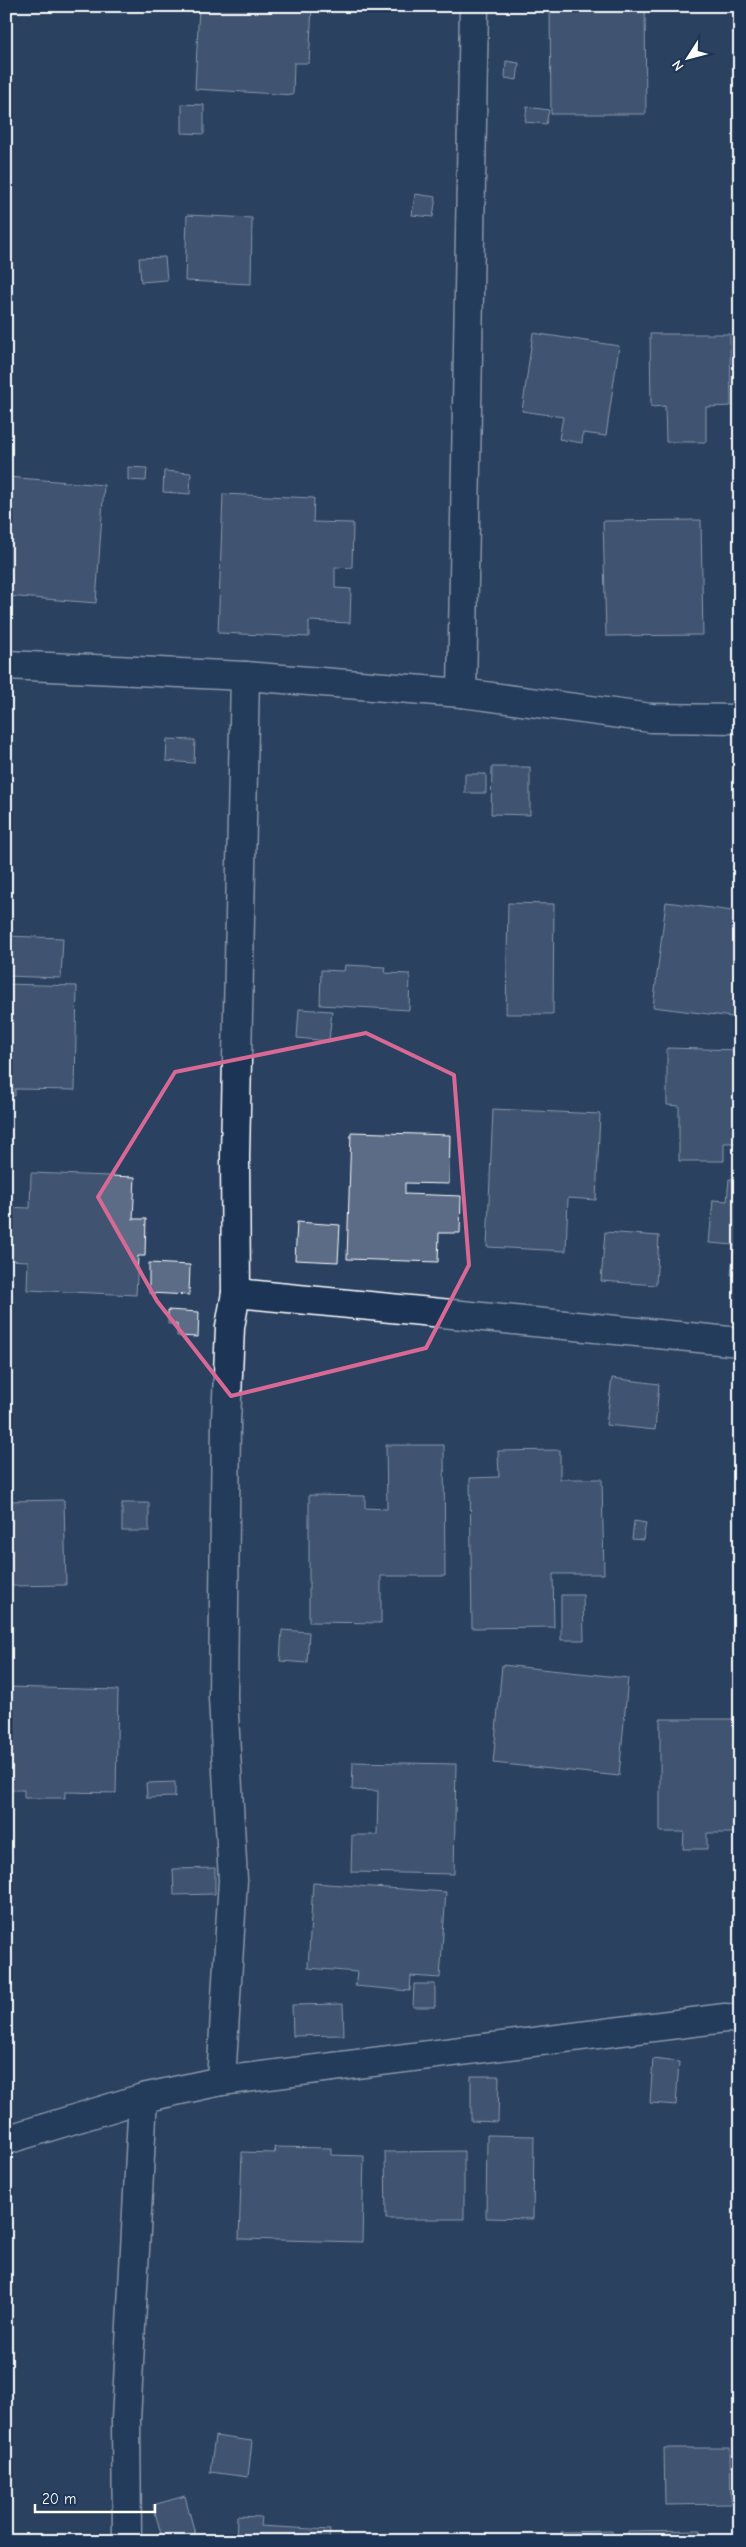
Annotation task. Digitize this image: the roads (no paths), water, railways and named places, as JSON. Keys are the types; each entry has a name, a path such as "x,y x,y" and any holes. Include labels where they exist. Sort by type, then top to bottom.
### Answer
{"street":[{"path":"462,693 474,6"},
{"path":"6,665 245,676 462,693 651,718 740,719"},
{"path":"222,2081 232,1880 223,1697 226,1422 230,1327 236,1293 235,1156 245,676"},
{"path":"236,1293 740,1342"},
{"path":"6,2140 143,2098 222,2081 725,2018 740,2019"},
{"path":"127,2541 126,2420 143,2098"}]}
